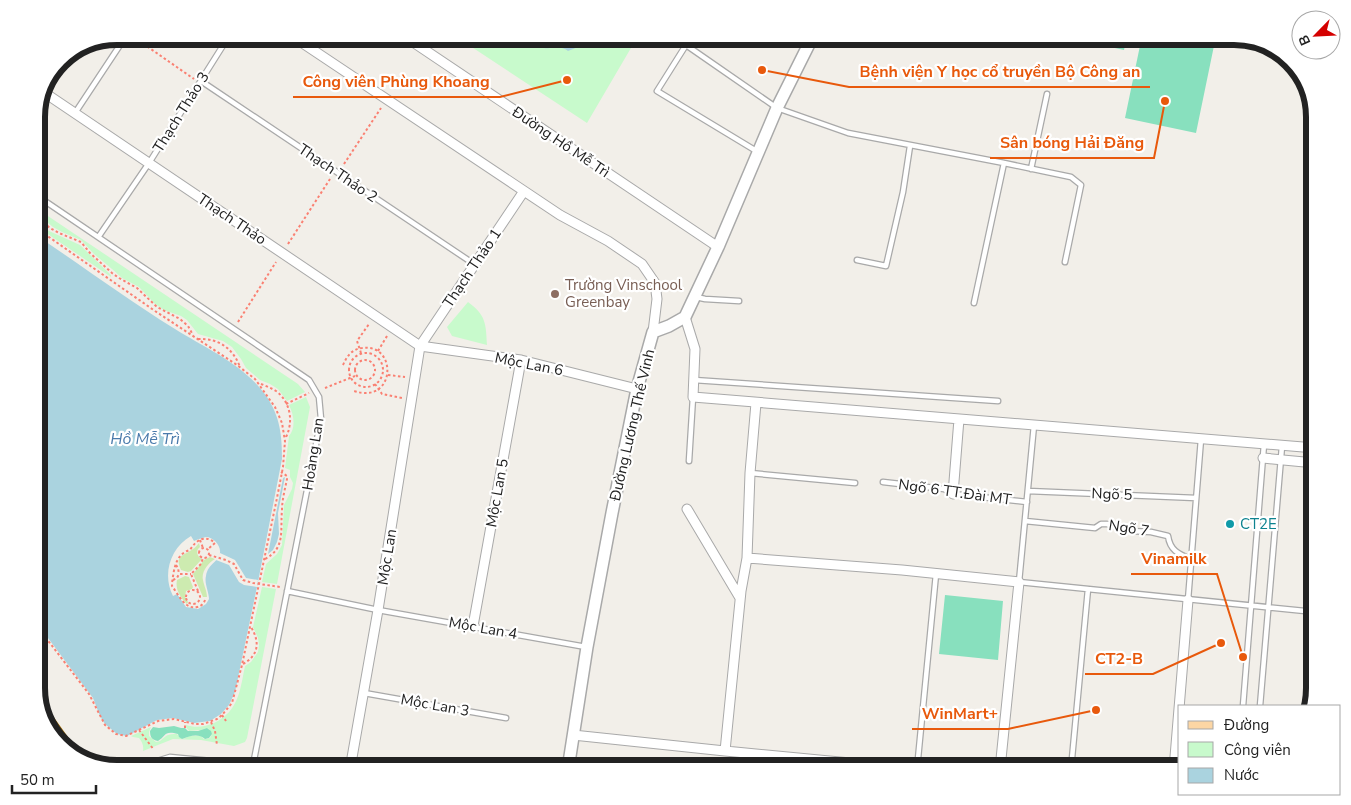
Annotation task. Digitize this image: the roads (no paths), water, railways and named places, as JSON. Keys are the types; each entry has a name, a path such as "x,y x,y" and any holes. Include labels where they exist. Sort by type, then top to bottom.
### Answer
{"street":[{"path":"305,45 560,215 608,241 642,264 655,283 657,299 653,332"},
{"name":"Đường Hồ Mễ Trì","path":"417,45 718,247"},
{"path":"808,45 777,108 718,247 685,317 695,349 693,397 1306,447"},
{"name":"Thạch Thảo","path":"48,95 420,346"},
{"name":"Thạch Thảo 1","path":"420,346 524,191"},
{"name":"Đường Lương Thế Vinh","path":"569,760 587,647 637,389 653,332 685,317"},
{"name":"Mộc Lan 6","path":"420,346 521,360 637,389"},
{"name":"Mộc Lan","path":"352,760 378,610 420,346"},
{"name":"Mộc Lan 5","path":"473,626 521,360"},
{"path":"725,751 740,598 746,558 756,403"},
{"path":"953,494 960,419"},
{"path":"1263,458 1306,462"},
{"path":"687,508 740,598"},
{"path":"746,558 1018,582 1001,760"},
{"path":"1181,705 1188,600"},
{"path":"573,735 819,760"},
{"path":"1175,760 1178,744"}],"lane":[{"path":"75,114 120,45"},
{"name":"Thạch Thảo 3","path":"99,236 149,163 223,45"},
{"path":"758,152 658,91 686,45 777,108 848,133 1071,177 1081,185 1065,262"},
{"name":"Thạch Thảo 2","path":"201,81 474,264"},
{"path":"1032,169 1047,94"},
{"path":"857,260 886,266 903,192 910,146"},
{"path":"974,303 1004,163"},
{"name":"Hoàng Lan","path":"45,201 309,380 319,397 321,419 254,760"},
{"path":"695,296 705,299 739,302"},
{"path":"694,380 998,401"},
{"path":"689,461 693,397"},
{"path":"1034,425 1018,582 1306,611"},
{"path":"1188,600 1201,439"},
{"path":"1243,705 1264,444"},
{"path":"1260,705 1282,445"},
{"path":"750,473 856,483"},
{"name":"Ngõ 6 TT.Đài MT","path":"884,482 944,488 953,494 1027,502"},
{"name":"Ngõ 5","path":"1028,491 1196,498"},
{"name":"Ngõ 7","path":"1025,522 1095,528 1101,524 1107,524 1131,531 1162,534 1168,536 1168,542 1175,551 1191,559"},
{"path":"918,760 936,574"},
{"path":"1072,760 1088,589"},
{"name":"Mộc Lan 4","path":"287,591 378,610 587,647"},
{"name":"Mộc Lan 3","path":"364,693 506,718"},
{"path":"160,760 170,757 201,760"}],"water":[{"path":"527,45 583,45 568,51 560,48"},
{"name":"Hồ Mễ Trì","path":"45,241 175,329 237,367 267,397 275,412 281,434 282,459 235,692 229,705 221,714 210,721 194,723 173,718 157,720 127,736 117,734 105,724 93,698 45,634","holes":["191,536 194,541 206,537 216,542 220,550 218,559 209,568 206,576 209,599 206,604 198,609 186,607 177,594 173,596 170,588 168,579 170,563 178,547 184,541"]},
{"path":"285,477 278,513 279,534 273,550 268,554 283,478"}],"place":[{"name":"Bệnh viện Y học cổ truyền Bộ Công an","path":"762,70"},
{"name":"Công viên Phùng Khoang","path":"567,80"},
{"name":"Sân bóng Hải Đăng","path":"1165,101"},
{"name":"Trường Vinschool Greenbay","path":"555,294"},
{"name":"CT2E","path":"1230,524"},
{"name":"CT2-B","path":"1221,643"},
{"name":"Vinamilk","path":"1243,657"},
{"name":"WinMart+","path":"1096,710"}]}
